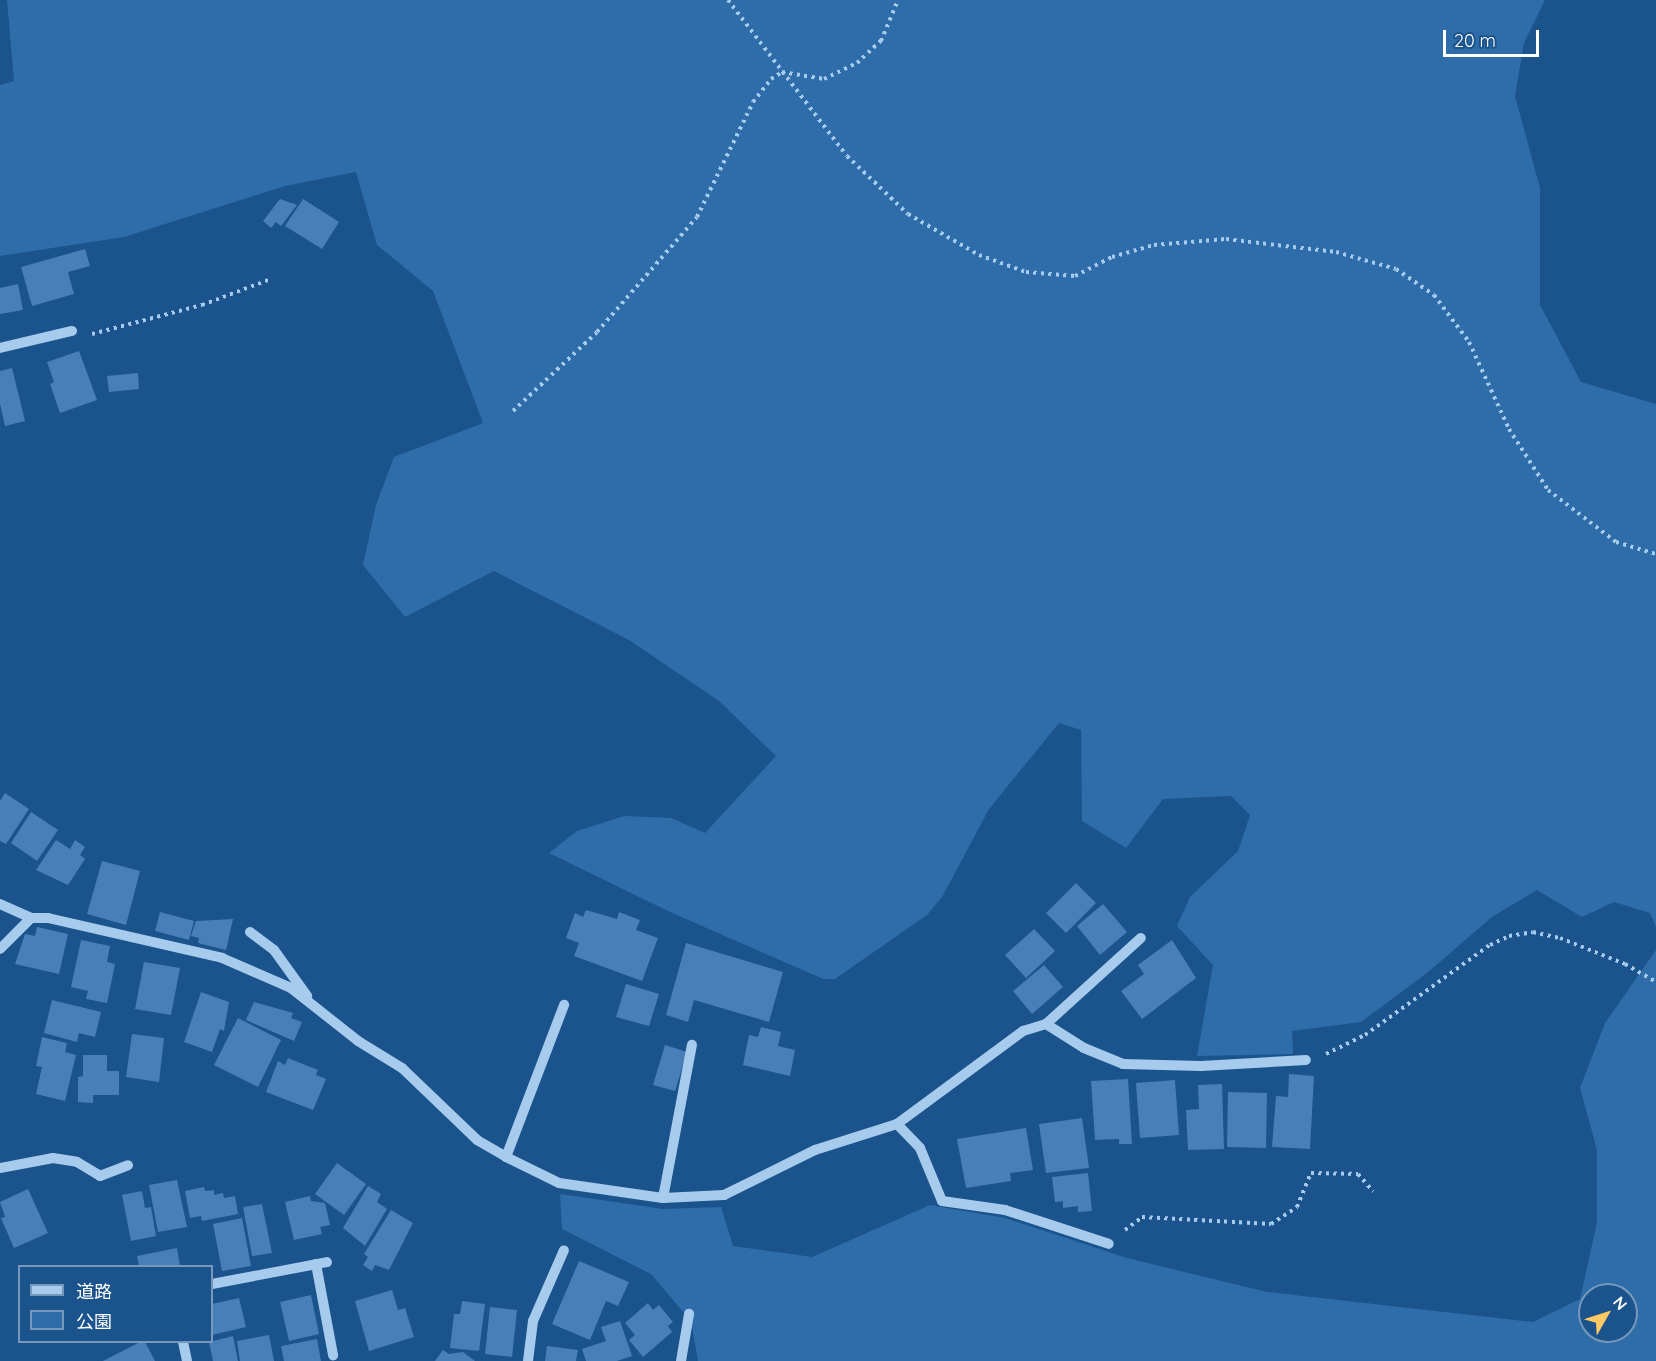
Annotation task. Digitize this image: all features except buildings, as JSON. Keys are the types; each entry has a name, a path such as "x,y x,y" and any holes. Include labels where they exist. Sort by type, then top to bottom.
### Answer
{"street":[{"path":"0,348 72,331"},
{"path":"0,904 31,918 86,925 222,958 291,988 358,1041 402,1068 477,1140 506,1157 559,1183 663,1197 724,1195 815,1150 897,1124 1023,1032 1046,1024 1141,938"},
{"path":"0,949 31,918"},
{"path":"250,932 274,950 311,1003"},
{"path":"506,1157 564,1005"},
{"path":"1046,1024 1084,1048 1123,1064 1201,1066 1306,1060"},
{"path":"663,1197 692,1045"},
{"path":"897,1124 920,1149 942,1201 1005,1210 1109,1244"},
{"path":"0,1168 53,1158 77,1162 100,1176 128,1166"},
{"path":"528,1361 533,1321 564,1250"},
{"path":"213,1284 322,1263 333,1355"},
{"path":"681,1361 689,1314"},
{"path":"183,1343 187,1361"}],"path":[{"path":"728,0 847,156 908,214 979,255 1026,272 1075,276 1112,256 1154,245 1226,239 1335,252 1396,269 1434,296 1469,342 1509,429 1548,490 1616,542 1656,554"},
{"path":"513,411 597,332 697,217 753,102 771,79 782,72 824,79 857,63 881,41 898,0"},
{"path":"72,331 78,337 133,326 268,280"},
{"path":"1306,1060 1336,1052 1365,1035 1490,945 1509,936 1533,932 1560,938 1625,964 1656,982"},
{"path":"1109,1244 1142,1218 1271,1224 1297,1207 1311,1173 1358,1174 1373,1191"}],"green space":[{"path":"7,0 1545,0 1524,43 1515,96 1540,188 1540,305 1581,382 1656,404 1656,927 1650,913 1614,902 1582,917 1537,890 1492,917 1427,973 1361,1022 1292,1031 1293,1054 1197,1056 1213,965 1177,926 1190,897 1238,851 1250,815 1231,796 1163,799 1126,848 1082,821 1081,730 1059,723 989,809 942,897 927,915 835,979 823,979 670,912 549,853 577,831 624,816 671,818 705,833 776,756 719,701 629,640 494,571 405,617 363,565 376,505 394,457 483,423 433,291 377,245 356,172 285,186 124,237 0,256 0,85 14,81"},
{"path":"1656,950 1656,1361 698,1361 691,1321 651,1274 562,1229 560,1194 663,1209 721,1207 733,1246 812,1257 930,1205 1005,1218 1127,1258 1267,1292 1533,1322 1578,1300 1578,1343 1638,1343 1638,1283 1584,1283 1597,1222 1597,1150 1580,1088 1605,1023"}]}
